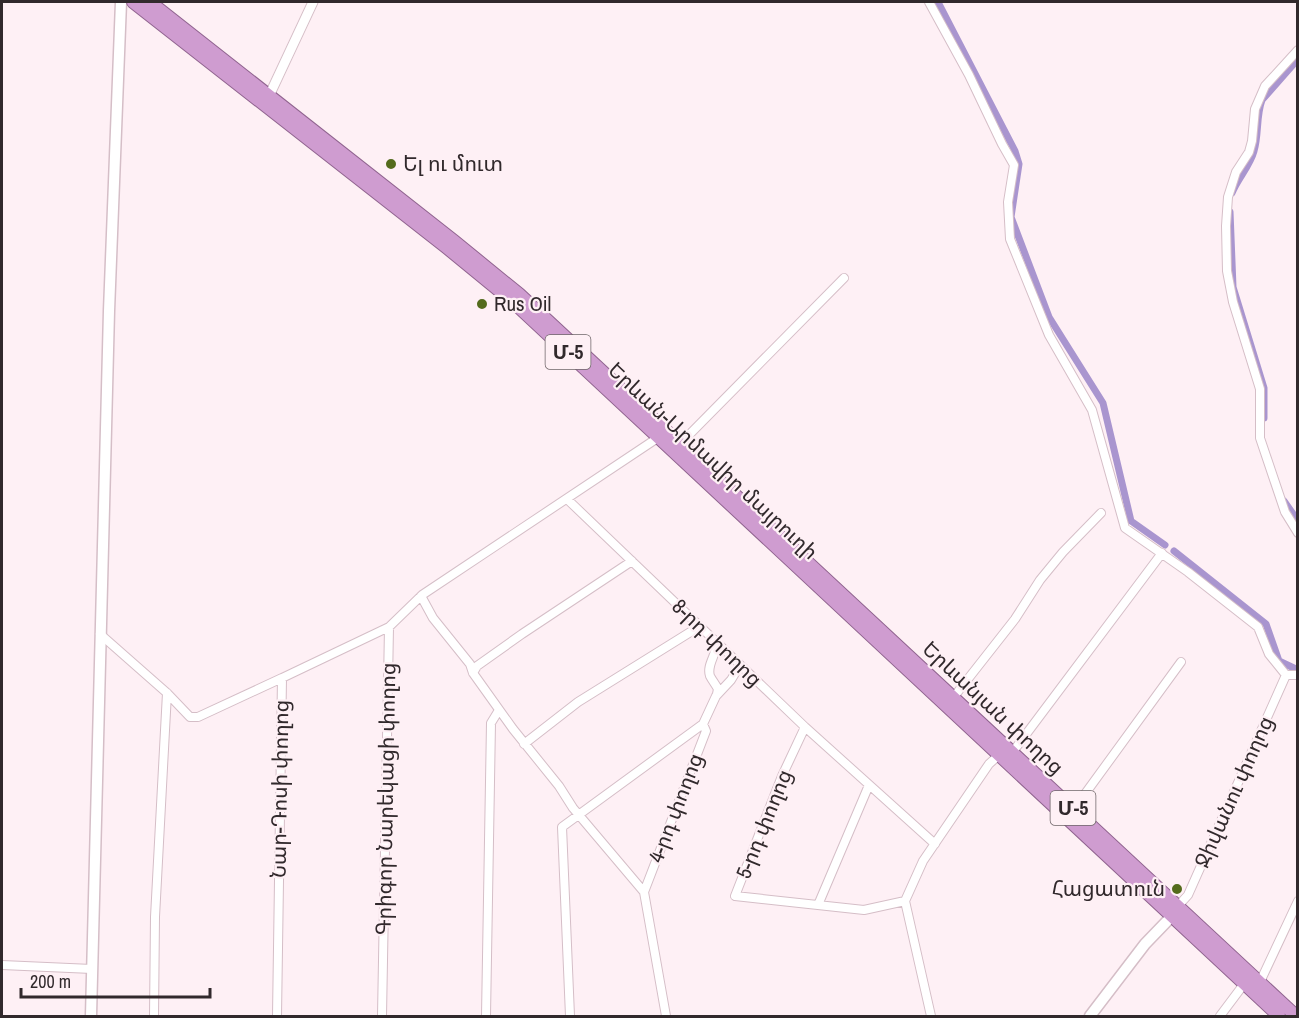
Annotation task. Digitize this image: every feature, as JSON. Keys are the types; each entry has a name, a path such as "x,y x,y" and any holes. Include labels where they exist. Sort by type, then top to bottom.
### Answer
{"highway":[{"name":"Մ-5","path":"133,2 284,114"},
{"name":"Մ-5","path":"150,2 269,96 284,114"},
{"name":"Երևան-Արմավիր մայրուղի","path":"284,114 512,301 659,438 844,603"},
{"name":"Երևան-Արմավիր մայրուղի","path":"304,130 446,234 519,294 680,444 844,603"},
{"name":"Երևանյան փողոց","path":"844,603 953,698 1074,809 1118,859"},
{"name":"Երևանյան փողոց","path":"844,603 999,755 1118,859 1174,912 1279,1017"},
{"name":"Երևանյան փողոց","path":"1174,912 1260,982 1296,1017"}],"main road":[{"path":"91,1017 99,634 121,2"},
{"path":"1090,1017 1145,944 1174,912"}],"street":[{"path":"269,96 314,2"},
{"path":"929,2 1014,165 1008,202 1010,239 1049,335 1092,410 1125,528 1162,553 1258,627 1269,654 1286,675 1298,675"},
{"path":"1298,50 1264,86 1255,109 1249,152 1236,172 1228,197 1226,226 1227,271 1233,302 1260,389 1260,438 1285,512 1298,533"},
{"path":"680,444 844,278"},
{"path":"282,678 389,627 422,595 659,438"},
{"name":"8-րդ փողոց","path":"567,499 805,727 935,844"},
{"path":"953,698 1015,619 1046,573 1101,513"},
{"path":"1012,753 1162,553"},
{"path":"473,673 477,666 522,634 632,561"},
{"path":"422,595 433,618 470,664 473,673 524,744 559,786 573,808 644,892 666,1017"},
{"path":"524,744 585,697 700,626"},
{"name":"Գրիգոր Նարեկացի փողոց","path":"382,1017 389,627"},
{"name":"Նար-Դոսի փողոց","path":"99,634 167,693 190,717 198,717 282,678 277,1017"},
{"path":"570,1017 562,827 703,723 718,689 710,675 716,642"},
{"path":"1074,809 1181,662"},
{"path":"716,696 731,680 740,665"},
{"name":"Ջիվանու փողոց","path":"1174,912 1188,895 1286,675"},
{"path":"154,1017 155,917 167,693"},
{"path":"486,1017 491,723 499,710"},
{"name":"4-րդ փողոց","path":"644,892 706,731 703,723"},
{"name":"5-րդ փողոց","path":"805,727 782,776 735,896 864,910 905,902"},
{"path":"930,1017 905,902 923,861 989,764 999,755"},
{"path":"818,905 869,785"},
{"path":"1260,982 1298,901"},
{"path":"2,965 92,969"},
{"path":"1220,1017 1244,984"}],"waterway":[{"path":"938,2 1015,151 1019,164 1011,217 1049,317 1103,403 1131,521 1165,545"},
{"path":"1232,193 1254,151 1262,100 1298,59"},
{"path":"1230,212 1233,287 1264,388 1264,418"},
{"path":"1284,501 1298,521"},
{"path":"1174,551 1266,624 1279,661 1298,670"}],"place":[{"name":"Ել ու մուտ","path":"391,164"},
{"name":"Rus Oil","path":"482,304"},
{"name":"Հացատուն","path":"1177,889"}]}
